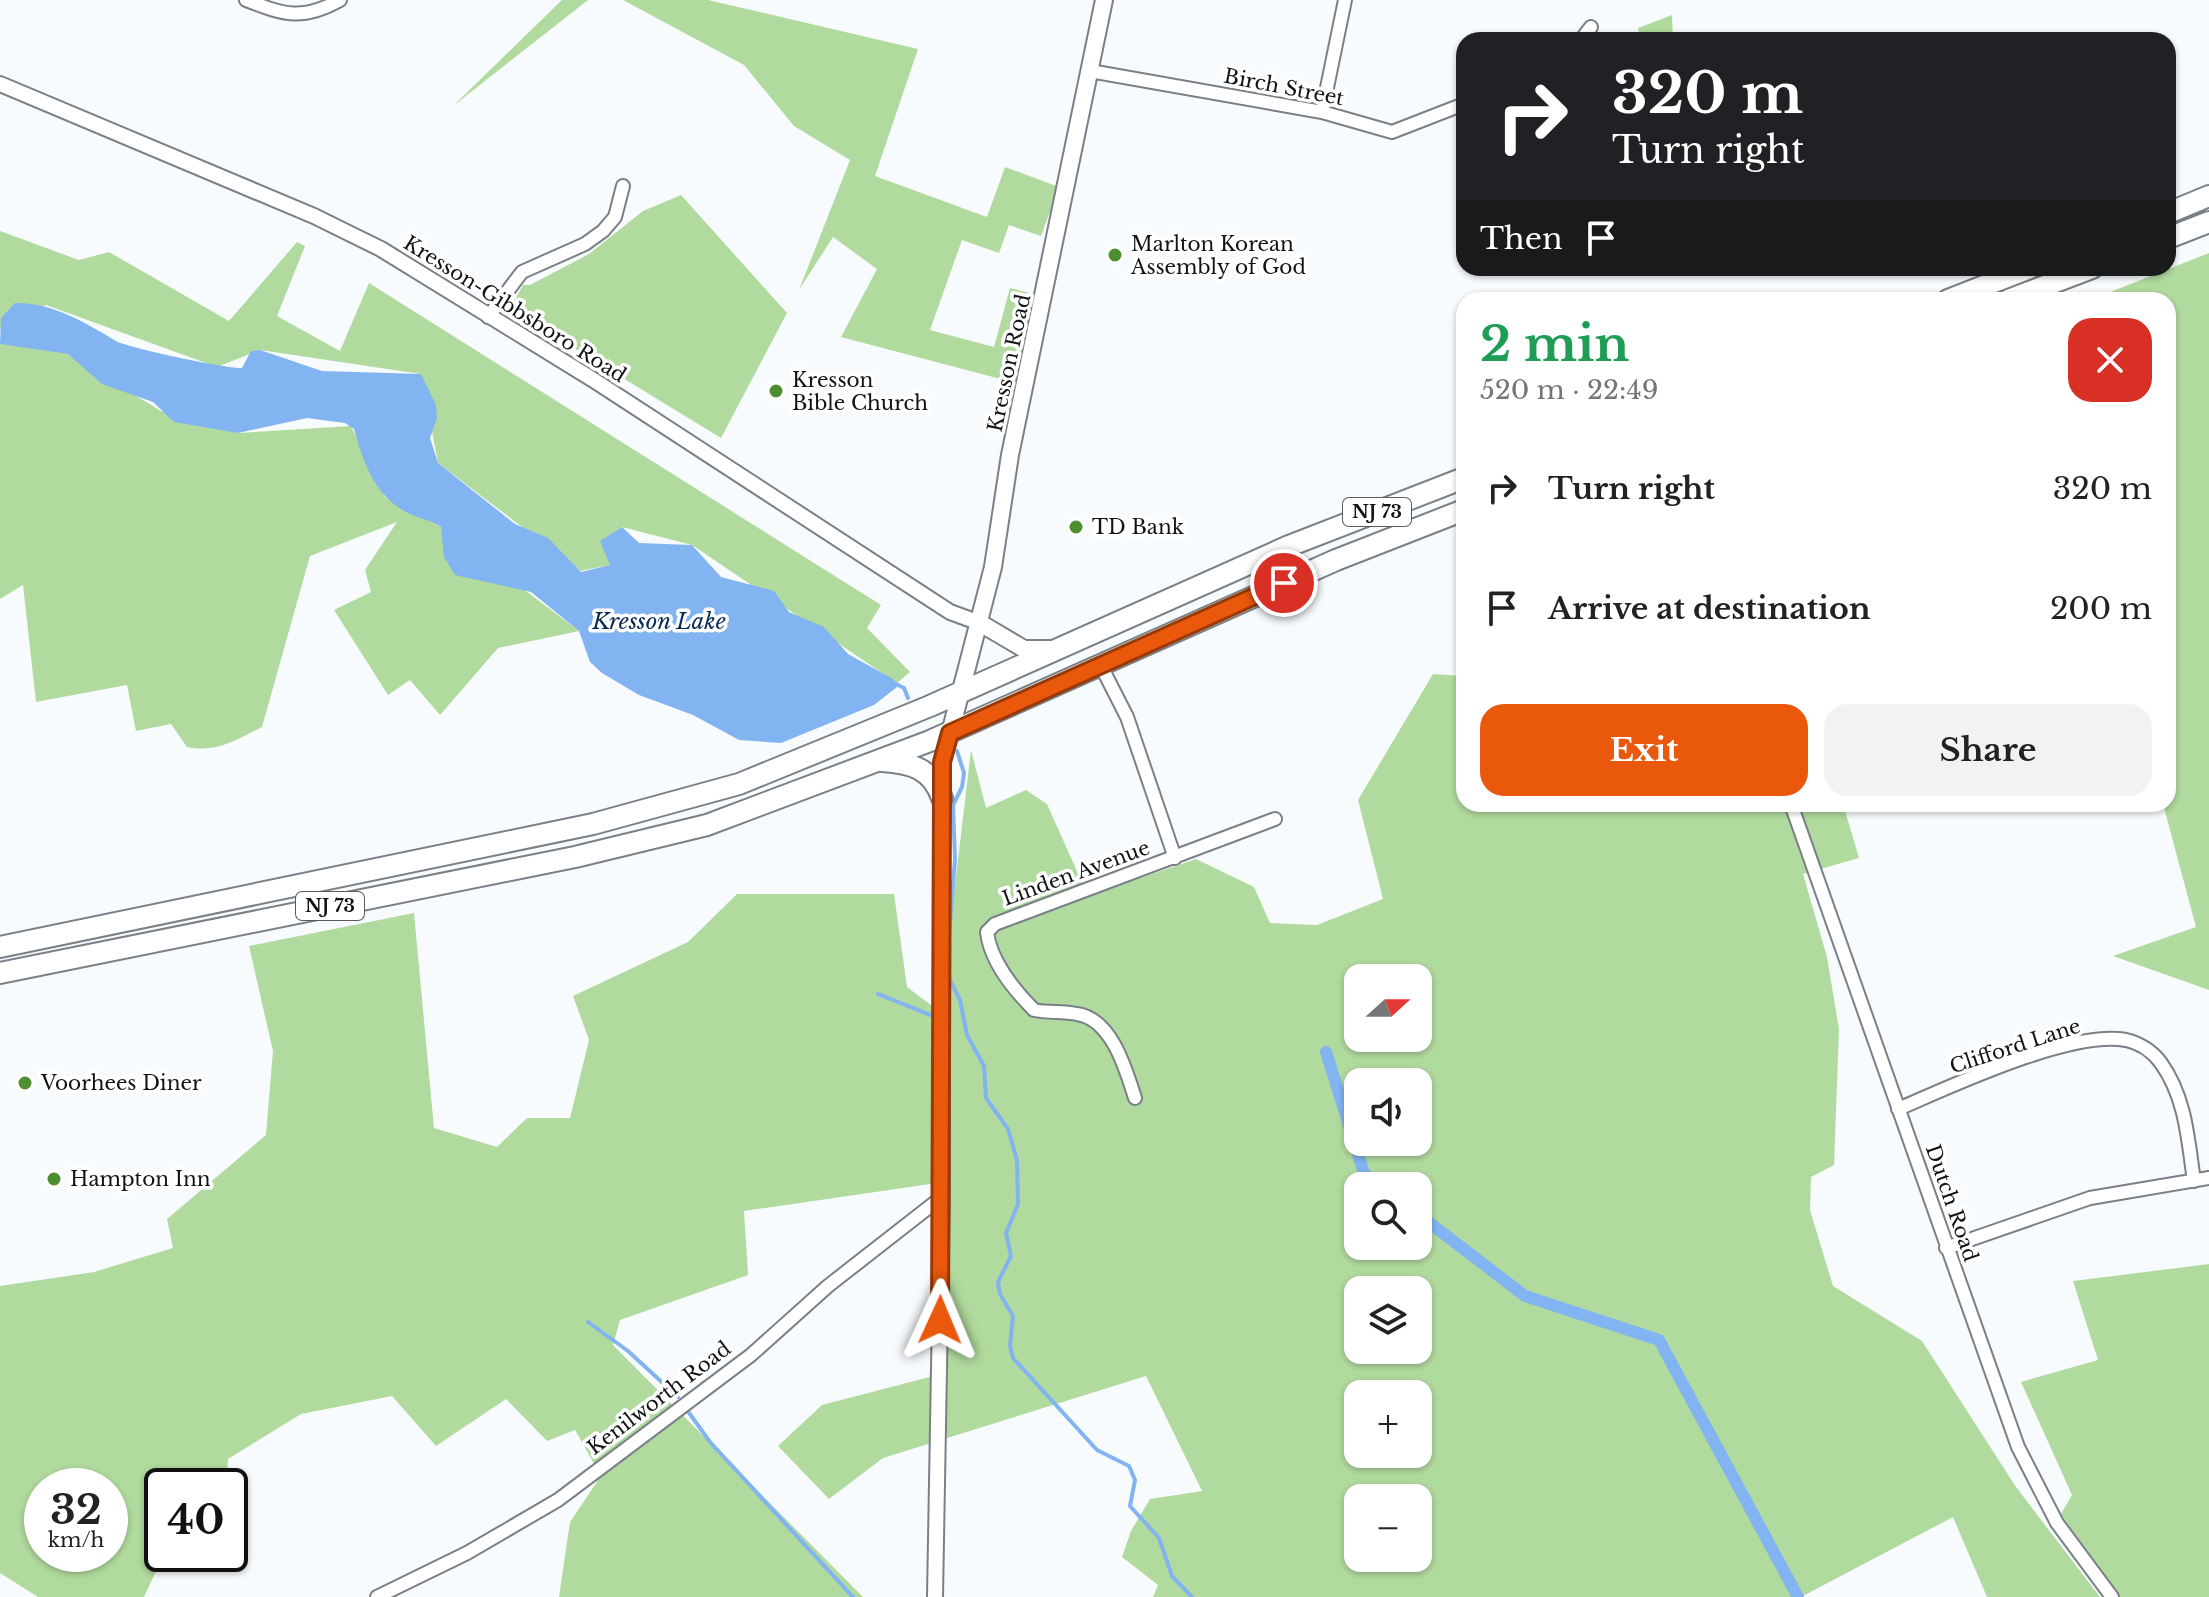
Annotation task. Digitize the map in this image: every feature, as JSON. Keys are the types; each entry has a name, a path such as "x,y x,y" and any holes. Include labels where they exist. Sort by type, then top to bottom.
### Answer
{"highway":[{"path":"2176,210 2209,196"},
{"path":"2176,235 2209,222"},
{"path":"1968,292 2010,276"},
{"path":"2029,292 2071,276"},
{"name":"NJ 73","path":"0,947 651,810 781,769 1289,546 1456,481"},
{"name":"NJ 73","path":"0,973 656,839 707,825 950,733 1336,560 1456,513"},
{"path":"874,760 909,763 921,768 933,778 942,798"}],"main road":[{"name":"Kresson Road","path":"950,733 980,623 1010,455 1104,0"},
{"path":"980,623 1024,649 1058,649"}],"street":[{"path":"246,0 297,16 321,11 340,0"},
{"path":"1322,112 1345,0"},
{"path":"1587,32 1591,27"},
{"name":"Birch Street","path":"1090,71 1322,112 1392,132 1456,107"},
{"name":"Kresson-Gibbsboro Road","path":"0,84 332,224 381,249 592,379 950,612 980,623"},
{"path":"488,317 522,272 585,244 603,231 615,217 623,186"},
{"path":"1100,664 1127,717 1175,858"},
{"path":"935,1597 942,1197 942,762 950,733"},
{"name":"Dutch Road","path":"1794,812 1996,1392 2030,1473 2057,1523 2112,1597"},
{"name":"Linden Avenue","path":"1135,1098 1126,1069 1097,1022 1080,1014 1034,1010 1004,972 991,949 987,932 995,924 1275,819"},
{"name":"Clifford Lane","path":"1898,1109 2059,1048 2093,1040 2124,1040 2149,1051 2160,1062 2176,1090 2185,1119 2194,1181"},
{"path":"1946,1248 2090,1198 2209,1178"},
{"name":"Kenilworth Road","path":"377,1597 467,1553 558,1500 751,1355 828,1286 942,1197"}],"green space":[{"path":"562,0 588,0 453,106"},
{"path":"623,0 708,0 918,49 875,176 987,217 1005,167 1059,187 1041,236 1009,225 999,253 962,240 930,330 994,347 1010,288 1037,295 1012,382 841,337 877,269 833,237 799,290 850,160 794,126 744,65"},
{"path":"1672,15 1673,32 1639,32 1638,28"},
{"path":"681,195 787,313 721,438 510,309 523,285 530,285 589,254 643,211"},
{"path":"0,231 79,260 109,252 229,321 297,242 305,246 277,316 340,351 369,283 881,605 867,628 910,672 897,683 692,545 622,527 601,541 610,565 580,571 438,463 421,374 260,350 217,367 46,305 0,329"},
{"path":"2209,253 2209,990 2113,956 2196,927 2165,812 2176,812 2176,292 2110,292 2151,276 2176,276 2176,266"},
{"path":"0,343 68,354 161,411 238,433 351,426 385,497 441,527 579,631 498,648 440,715 410,680 388,695 334,610 371,592 365,570 397,522 310,556 262,727 244,736 217,747 198,748 187,747 171,724 136,731 127,685 36,702 23,585 0,599"},
{"path":"1433,674 1456,675 1456,812 1845,812 1859,858 1803,874 1827,957 1839,1029 1834,1165 1811,1177 1810,1210 1833,1286 1922,1341 2016,1487 2100,1597 1987,1597 1953,1517 1801,1597 1153,1597 1158,1585 1122,1557 1131,1531 1150,1499 1202,1491 1146,1376 883,1458 829,1499 778,1446 822,1405 941,1374 944,1182 744,1211 748,1275 620,1320 613,1345 863,1597 559,1597 570,1522 601,1476 575,1430 547,1441 506,1399 436,1446 392,1396 301,1414 228,1459 227,1468 144,1468 144,1572 156,1572 144,1597 38,1597 0,1573 0,1286 94,1272 173,1248 167,1219 266,1135 273,1051 249,946 414,913 434,1128 497,1147 527,1118 570,1118 589,1040 573,996 688,942 737,894 894,894 907,987 940,1012 971,750 986,808 1026,790 1047,804 1088,896 1196,859 1254,887 1270,923 1317,925 1383,899 1358,800"},
{"path":"2209,1264 2209,1597 2116,1597 2061,1514 2072,1495 2021,1382 2098,1360 2073,1281"}],"water":[{"name":"Kresson Lake","path":"15,303 55,310 124,344 218,365 242,368 251,351 260,350 322,371 421,374 436,405 437,418 430,438 438,463 515,524 548,538 581,572 610,565 600,541 622,527 639,543 692,545 721,577 774,591 789,612 824,627 848,654 893,679 897,687 874,705 781,743 739,740 693,715 639,695 602,673 590,662 579,631 531,592 455,575 444,557 441,527 406,512 386,496 371,476 354,429 345,423 307,418 238,433 174,422 153,402 102,384 68,354 0,344 1,318"}],"waterway":[{"path":"894,683 904,688 908,698"},
{"path":"949,936 955,859 953,805 962,787 964,773 957,751"},
{"path":"948,976 960,1000 967,1035 984,1066 986,1098 1008,1129 1017,1160 1018,1204 1006,1233 1011,1256 998,1282 1000,1294 1013,1316 1010,1346 1013,1358 1097,1450 1129,1466 1135,1480 1130,1506 1159,1538 1172,1576 1192,1597"},
{"path":"878,994 938,1018"},
{"path":"1326,1052 1364,1172"},
{"path":"1432,1225 1525,1296 1659,1340 1798,1597"},
{"path":"588,1322 628,1351 678,1397"},
{"path":"687,1410 710,1442 853,1597"}],"place":[{"name":"Marlton Korean Assembly of God","path":"1115,255"},
{"name":"Kresson Bible Church","path":"776,391"},
{"name":"TD Bank","path":"1076,527"},
{"name":"Voorhees Diner","path":"25,1083"},
{"name":"Hampton Inn","path":"54,1179"}],"route":[{"path":"940,1320 942,762 950,733 1284,583"}]}
